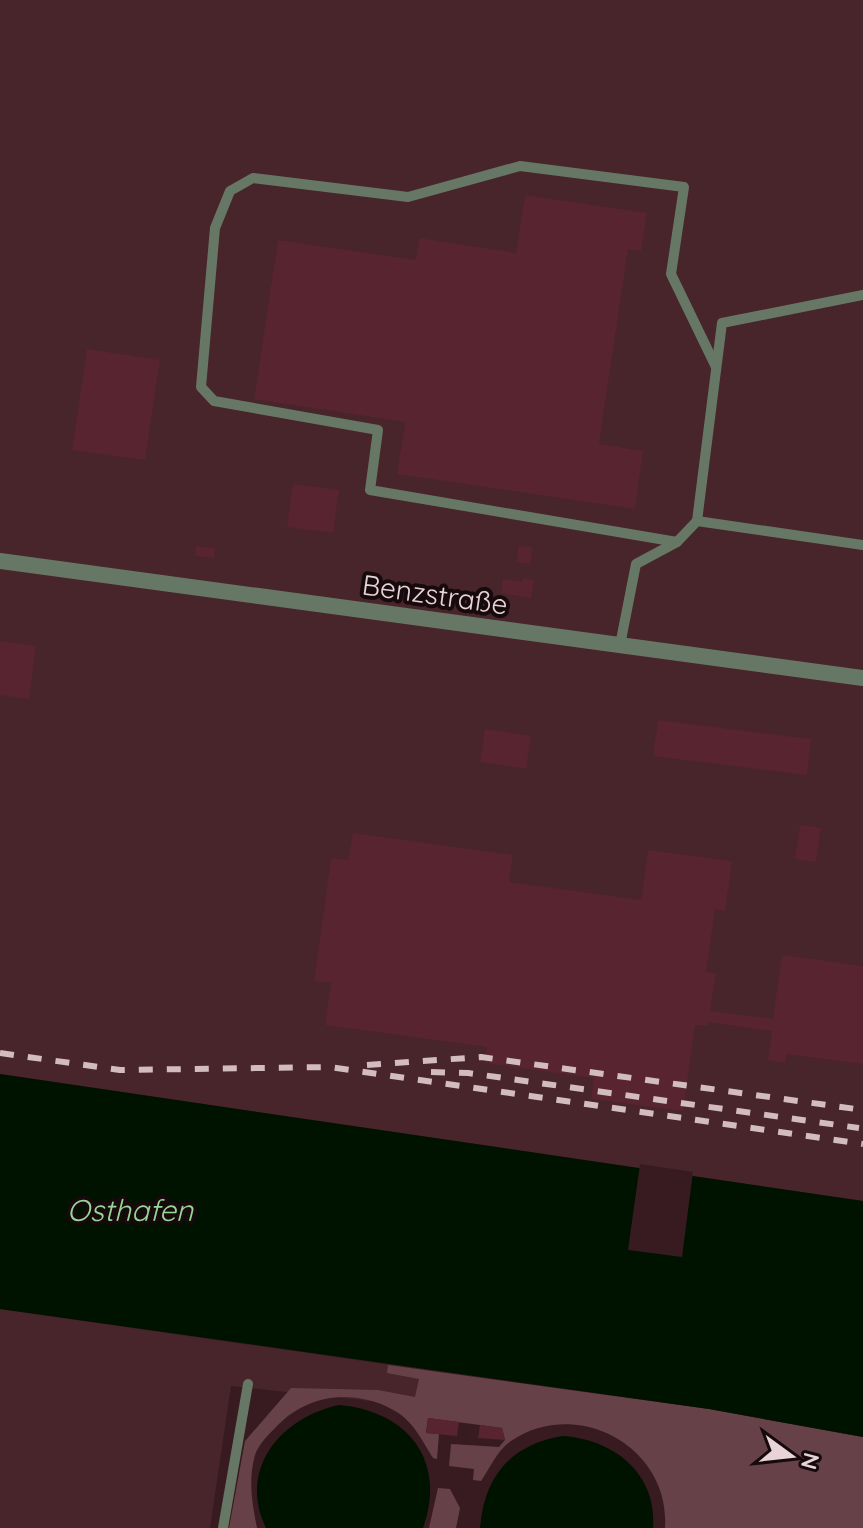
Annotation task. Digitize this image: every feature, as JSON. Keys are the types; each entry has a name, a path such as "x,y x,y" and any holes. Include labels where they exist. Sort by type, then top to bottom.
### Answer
{"street":[{"name":"Benzstraße","path":"0,561 863,678"}],"lane":[{"path":"677,542 370,490 378,430 214,401 201,387 215,228 230,191 253,178 408,197 520,166 684,187 671,274 716,367"},
{"path":"620,645 636,564 677,542 697,521 722,323 863,295"},
{"path":"697,521 863,545"},
{"path":"223,1528 248,1384"}],"shaded area":[{"path":"0,0 863,0 863,1201 0,1074"},
{"path":"0,1309 426,1370 419,1406 231,1386 210,1528 0,1528"},
{"path":"388,1365 709,1409 863,1437 863,1528 665,1528 663,1499 653,1474 637,1453 615,1438 591,1428 564,1424 537,1429 506,1444 481,1481 473,1480 474,1469 449,1466 451,1444 499,1447 505,1440 502,1428 428,1418 426,1433 439,1434 437,1459 433,1458 400,1414 369,1400 352,1397 320,1400 305,1406 271,1432 259,1447 253,1464 252,1492 257,1528 229,1528 245,1441 291,1388 378,1390 415,1397 419,1379 387,1373"},
{"path":"438,1488 450,1489 460,1508 456,1528 429,1528"}],"water":[{"name":"Osthafen","path":"0,1074 863,1201 863,1437 709,1409 0,1309"},
{"path":"339,1405 385,1417 416,1444 425,1461 430,1481 423,1528 266,1528 258,1506 257,1485 261,1466 270,1448 299,1421"},
{"path":"562,1436 598,1444 628,1462 648,1491 653,1528 480,1528 487,1493 503,1466 528,1447"}],"pier":[{"path":"640,1164 693,1172 682,1257 628,1250"}],"building":[{"path":"525,195 647,213 641,251 628,249 599,444 643,451 635,509 397,474 405,422 254,399 278,240 416,260 419,238 516,253"},
{"path":"87,349 160,360 145,460 72,450"},
{"path":"293,484 339,490 333,533 287,527"},
{"path":"196,546 215,548 214,558 195,556"},
{"path":"518,546 532,547 531,564 517,562"},
{"path":"523,578 534,580 531,598 501,593 503,579 523,582"},
{"path":"0,641 36,646 29,699 0,695"},
{"path":"658,720 811,739 807,775 653,756"},
{"path":"485,729 531,736 526,769 480,762"},
{"path":"800,825 821,828 816,862 795,859"},
{"path":"353,833 513,855 509,882 641,900 648,850 732,861 725,911 715,909 706,972 716,973 710,1011 773,1019 782,955 863,966 863,1064 786,1054 785,1063 768,1060 772,1031 708,1022 708,1026 695,1025 683,1111 591,1099 594,1078 485,1063 487,1047 325,1025 331,983 314,981 331,858 348,860"},
{"path":"428,1418 459,1422 457,1436 426,1433"},
{"path":"480,1425 502,1428 505,1440 478,1438"}],"railway":[{"path":"0,1053 120,1070 330,1067 863,1144"},
{"path":"367,1065 481,1057 863,1110"},
{"path":"431,1072 468,1073 859,1128"}]}
